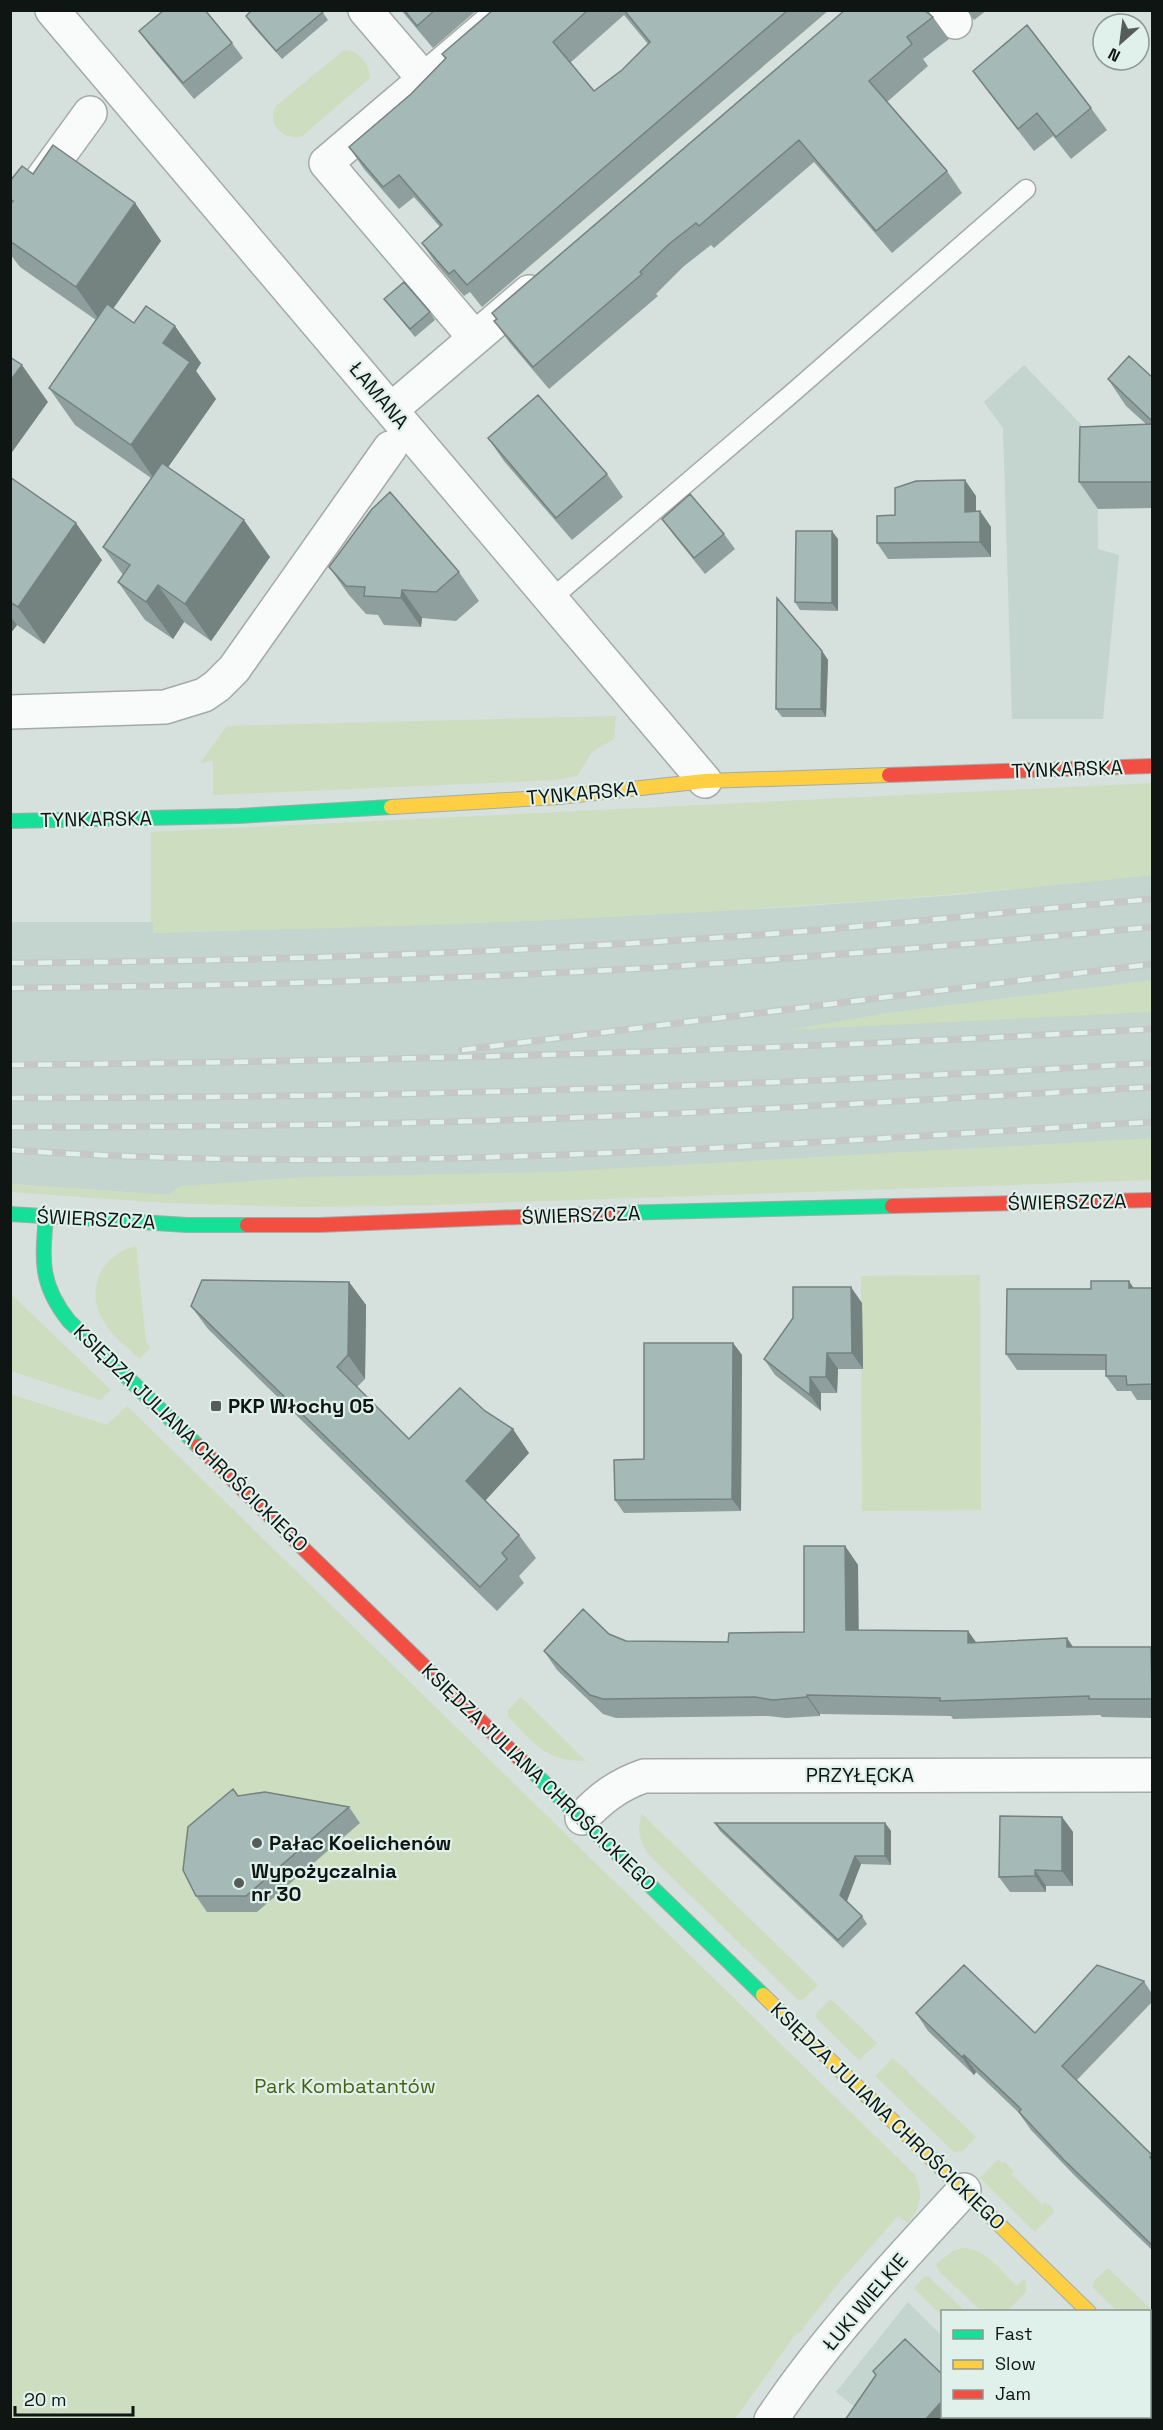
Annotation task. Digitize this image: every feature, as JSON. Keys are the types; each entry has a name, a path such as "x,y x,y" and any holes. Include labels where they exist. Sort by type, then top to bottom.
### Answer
{"street":[{"name":"ŁAMANA","path":"52,10 101,98 551,599 705,781"},
{"path":"365,10 425,80"},
{"path":"475,338 326,163 506,10"},
{"path":"10,222 101,98"},
{"path":"10,712 165,707 204,695 234,669 397,429 475,338 555,270"},
{"name":"TYNKARSKA","path":"10,821 249,816 558,797 705,781 1152,766"},
{"name":"ŚWIERSZCZA","path":"10,1214 187,1225 319,1225 620,1214 1152,1200"},
{"name":"KSIĘDZA JULIANA CHROŚCICKIEGO","path":"46,1217 43,1258 45,1283 49,1295 63,1314 1087,2310"},
{"name":"PRZYŁĘCKA","path":"582,1818 610,1791 644,1776 1152,1775"},
{"name":"ŁUKI WIELKIE","path":"771,2420 786,2397 841,2328 964,2190"}],"lane":[{"path":"551,599 1026,189"}],"shaded area":[{"path":"1024,365 1097,441 1098,549 1119,555 1103,719 1012,719 1003,428 984,402"},
{"path":"1152,875 1152,1150 181,1186 169,1195 11,1184 10,922 153,922 154,933 526,921 793,907 956,895"},
{"path":"908,2302 941,2335 941,2418 1028,2419 870,2419 836,2392"}],"green space":[{"path":"344,50 354,52 362,58 368,67 370,78 301,137 288,136 283,133 275,125 273,119 276,106"},
{"path":"616,716 614,739 592,752 577,776 556,780 213,795 213,761 200,763 227,726"},
{"path":"1152,783 1152,875 839,903 525,921 153,933 153,922 151,922 151,832"},
{"path":"1152,980 1152,1012 788,1030 886,1013"},
{"path":"1152,1138 1152,1180 430,1205 303,1207 167,1203 11,1192 10,1184 169,1195 181,1186 302,1177 551,1172"},
{"path":"136,1246 146,1342 151,1347 139,1359 107,1327 98,1310 96,1298 99,1275 105,1265 124,1250"},
{"path":"980,1275 981,1510 862,1511 861,1276"},
{"path":"11,1294 111,1390 100,1400 11,1371"},
{"name":"Park Kombatantów","path":"10,1394 107,1425 127,1406 914,2174 920,2200 908,2223 898,2216 842,2279 800,2332 794,2336 735,2419 11,2419"},
{"path":"521,1697 586,1761 560,1758 534,1743 508,1717 508,1710"},
{"path":"642,1814 818,1985 804,1999 798,2000 648,1854 640,1835 639,1825"},
{"path":"831,1999 877,2043 859,2060 816,2018 817,2012"},
{"path":"893,2058 976,2137 963,2151 954,2152 875,2076"},
{"path":"998,2159 1002,2163 1005,2162 1014,2172 1011,2174 1042,2204 1045,2202 1055,2211 1035,2232 980,2178"},
{"path":"969,2248 985,2255 1017,2286 1024,2279 1026,2292 1008,2310 980,2310 938,2270 936,2264 953,2251"},
{"path":"1108,2268 1152,2310 1152,2347 1151,2310 1116,2310 1093,2288 1094,2281"},
{"path":"925,2276 930,2278 964,2310 941,2310 941,2315 914,2288"}],"building":[{"path":"164,10 205,10 232,43 183,83 139,31"},
{"path":"252,10 321,10 323,12 276,51 246,16"},
{"path":"404,10 435,10 417,26"},
{"path":"493,10 588,10 553,42 594,91 622,70 650,42 624,10 788,10 467,285 454,270 449,274 422,243 442,225 399,175 383,187 349,147 411,94 446,58 442,54"},
{"path":"845,10 924,10 933,17 907,37 912,44 869,81 947,171 876,231 799,140 699,226 696,223 669,244 640,272 642,274 533,367 494,321 497,319 492,313"},
{"path":"1027,25 1091,108 1056,137 1037,113 1018,129 973,71"},
{"path":"53,145 135,203 76,287 10,241 10,205 13,201 10,199 10,181 22,166 33,174"},
{"path":"404,282 430,312 410,329 384,299"},
{"path":"107,304 134,323 146,306 175,326 163,343 190,362 131,445 49,388"},
{"path":"1129,356 1152,377 1152,421 1108,379"},
{"path":"10,357 22,365 10,381"},
{"path":"538,395 607,474 556,518 488,438"},
{"path":"1152,424 1152,482 1079,482 1080,427"},
{"path":"162,463 244,520 185,604 158,585 146,602 118,582 130,565 103,547"},
{"path":"10,477 76,523 18,607 10,602"},
{"path":"965,480 965,512 980,511 980,542 877,543 877,516 895,515 895,488 916,481"},
{"path":"390,492 459,572 436,592 402,590 401,598 364,596 365,587 346,586 329,567 372,509"},
{"path":"690,494 724,534 694,558 662,519"},
{"path":"796,531 832,531 832,603 795,602"},
{"path":"777,598 822,651 821,709 776,709"},
{"path":"202,1280 349,1282 348,1355 337,1367 409,1439 460,1388 485,1411 513,1429 466,1481 519,1535 502,1553 507,1559 480,1587 191,1306"},
{"path":"1091,1281 1129,1281 1129,1288 1152,1288 1152,1384 1127,1385 1126,1376 1106,1376 1106,1355 1006,1354 1007,1289 1091,1289"},
{"path":"793,1287 851,1287 852,1353 827,1353 826,1377 810,1377 810,1395 764,1359 793,1318"},
{"path":"644,1343 733,1343 732,1499 615,1500 614,1460 644,1459"},
{"path":"804,1546 845,1546 846,1630 968,1631 968,1643 1067,1638 1067,1647 1151,1647 1152,1699 1089,1699 1089,1696 940,1701 940,1698 807,1695 807,1697 773,1700 755,1697 603,1699 590,1695 544,1651 583,1609 609,1634 626,1641 728,1642 729,1633 804,1632"},
{"name":"Pałac Koelichenów","path":"233,1789 238,1796 265,1792 349,1807 246,1896 196,1896 183,1870 188,1827"},
{"path":"1000,1816 1062,1817 1062,1871 1035,1870 1035,1876 999,1877"},
{"path":"715,1823 885,1823 885,1856 855,1856 840,1895 862,1916 838,1940"},
{"path":"964,1965 1035,2033 1097,1965 1144,1981 1062,2066 1152,2155 1150,2157 1152,2160 1152,2245 1063,2159 1019,2112 1021,2109 916,2013"},
{"path":"905,2339 941,2373 941,2402 925,2420 845,2420 876,2375 873,2371"}],"railway":[{"path":"10,963 295,958 674,941 1152,899"},
{"path":"10,988 329,982 648,968 1152,927"},
{"path":"462,1050 1152,964"},
{"path":"10,1065 581,1054 1152,1029"},
{"path":"10,1098 296,1096 582,1089 867,1078 1152,1063"},
{"path":"10,1127 514,1120 1152,1087"},
{"path":"10,1150 153,1157 296,1160 439,1158 724,1147 1152,1122"}],"traffic: fast":[{"path":"10,821 238,816 391,807"},
{"path":"617,1213 892,1206"},
{"path":"10,1214 187,1225 247,1225"},
{"path":"46,1217 45,1272 48,1284 60,1308 69,1321 198,1446"},
{"path":"528,1767 763,1995"}],"traffic: slow":[{"path":"391,807 558,797 705,781 889,775"},
{"path":"763,1995 1087,2310"}],"traffic: jam":[{"path":"889,775 1152,766"},
{"path":"892,1206 1152,1200"},
{"path":"247,1225 319,1225 617,1213"},
{"path":"198,1446 528,1767"}],"place":[{"name":"PKP Włochy 05","path":"216,1406"},
{"name":"Pałac Koelichenów","path":"257,1843"},
{"name":"Wypożyczalnia nr 30","path":"239,1883"}]}
